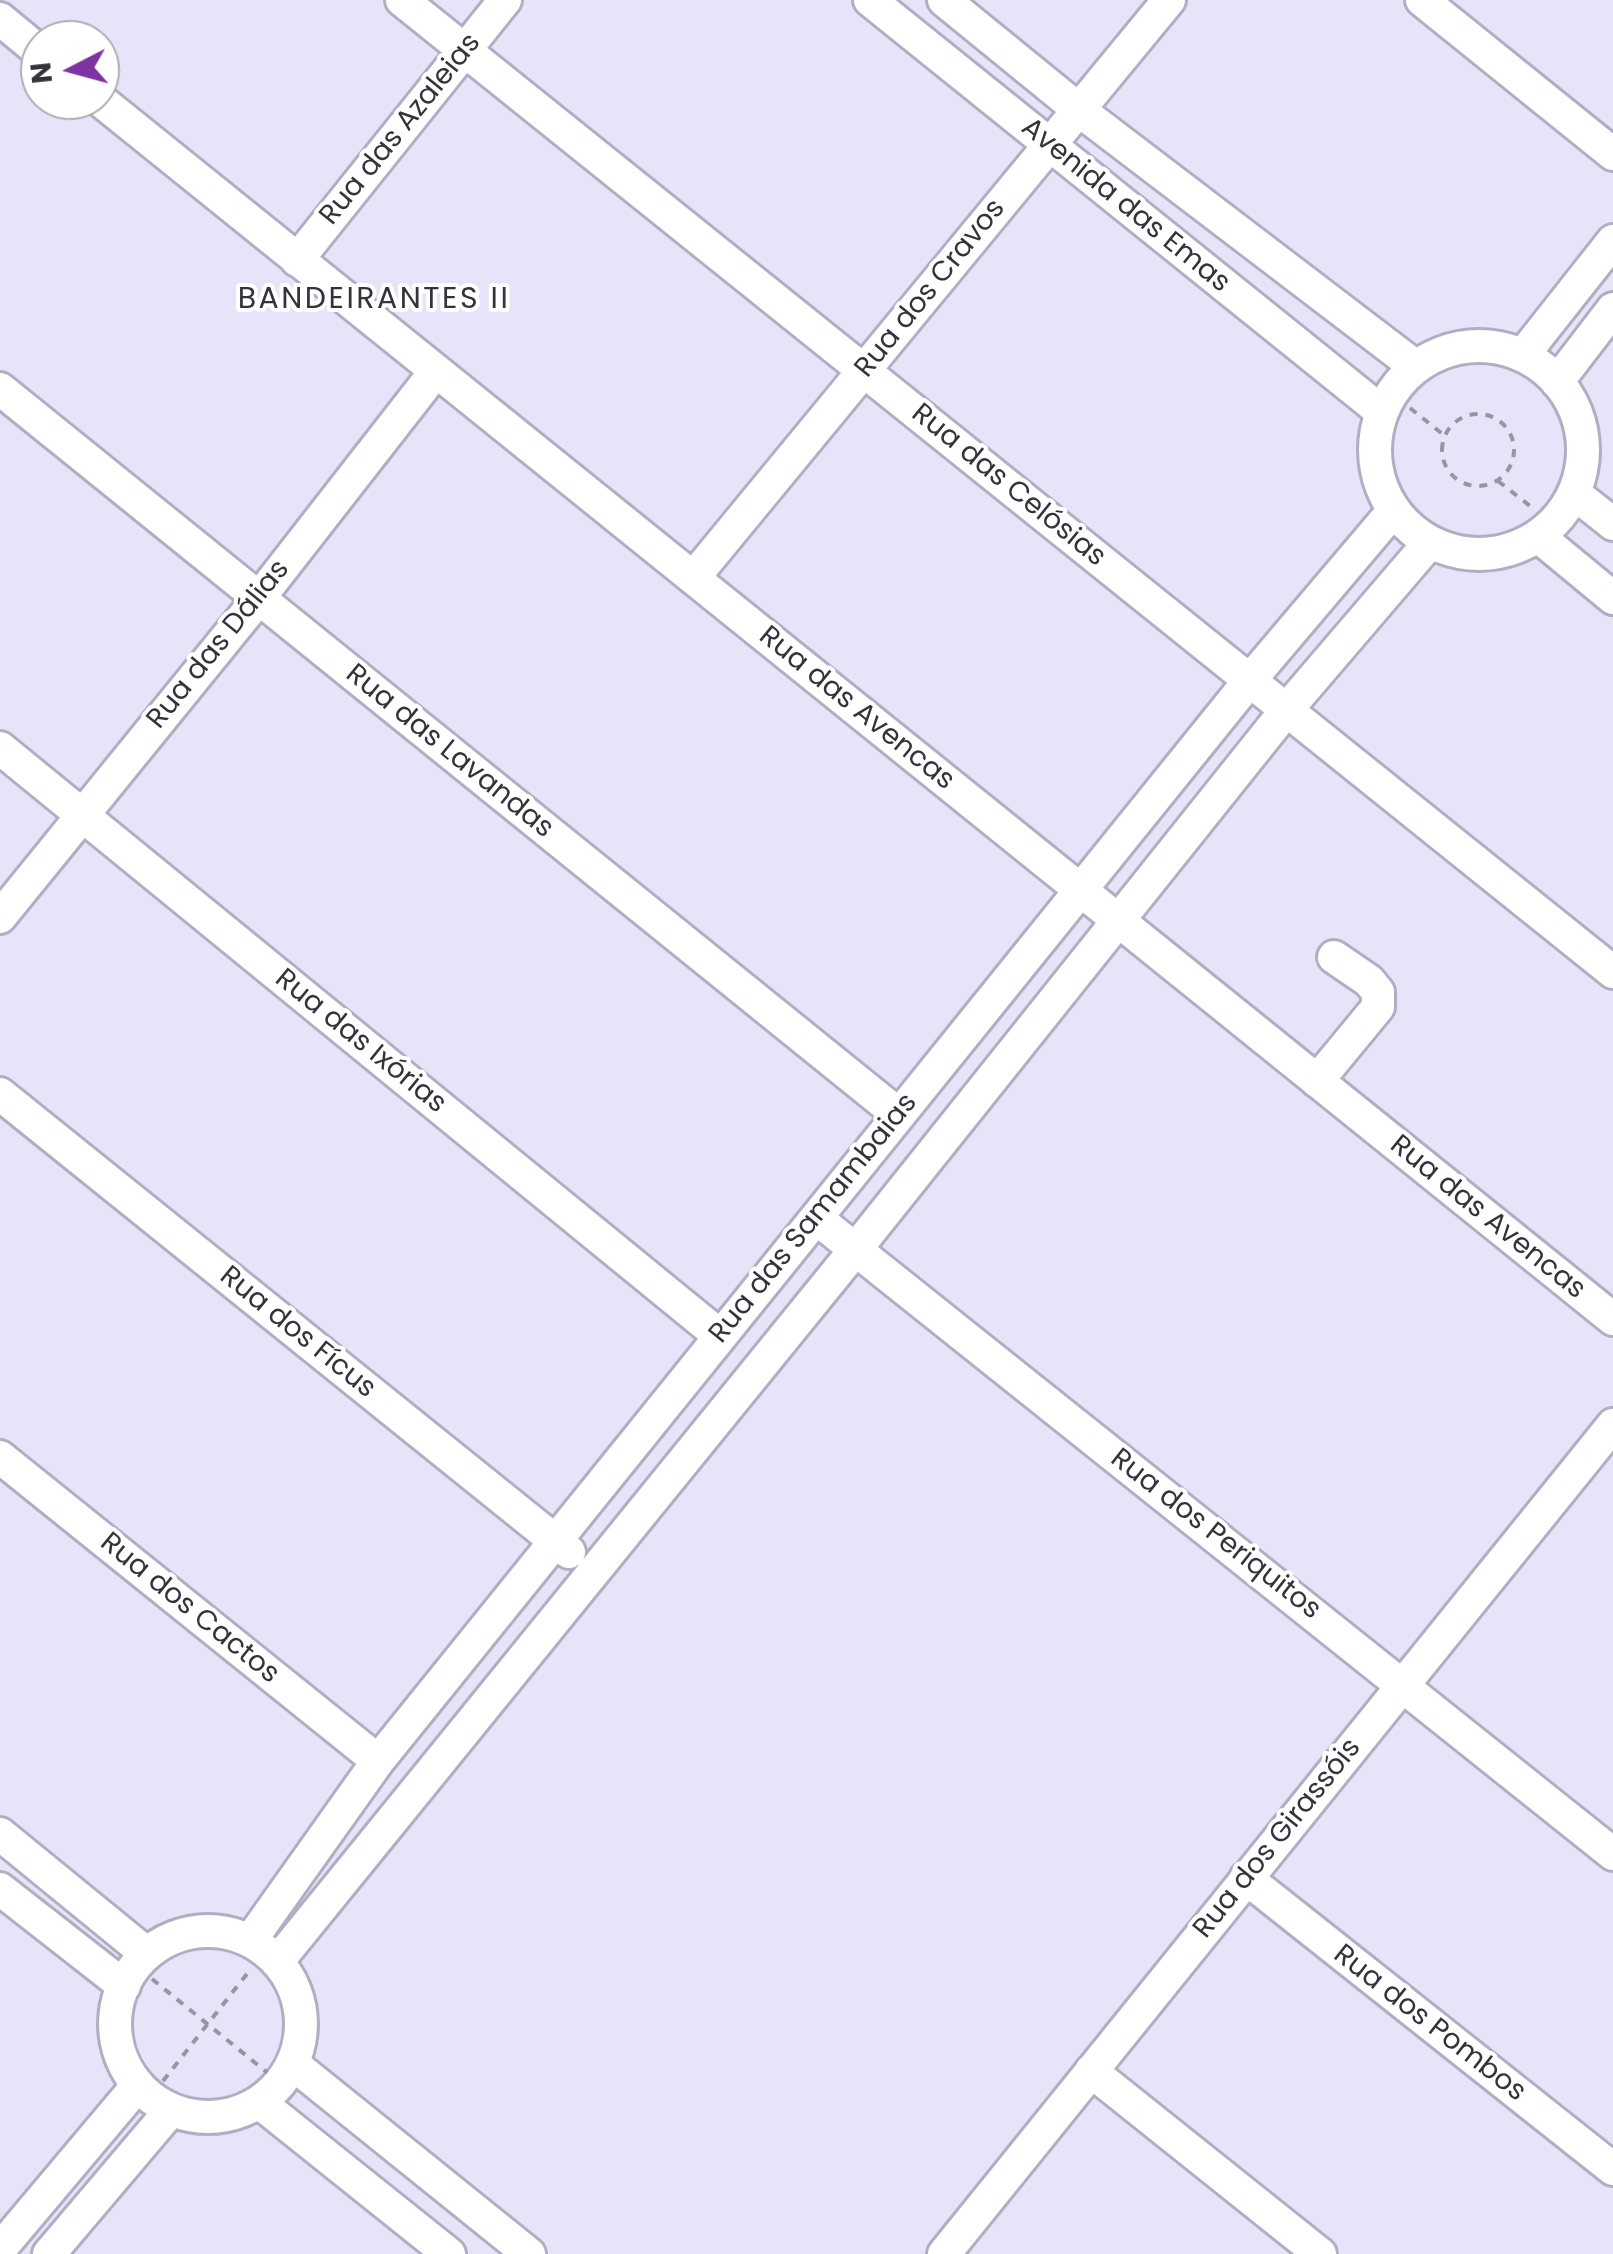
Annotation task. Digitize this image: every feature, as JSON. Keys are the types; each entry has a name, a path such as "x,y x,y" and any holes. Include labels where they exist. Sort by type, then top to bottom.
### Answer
{"street":[{"name":"Rua das Celósias","path":"402,0 1613,972"},
{"name":"Rua das Azaleias","path":"297,260 505,0"},
{"name":"Avenida das Emas","path":"870,0 1382,412"},
{"name":"Avenida das Emas","path":"944,0 1078,110 1416,366"},
{"name":"Rua dos Cravos","path":"694,578 1168,0"},
{"path":"1422,0 1613,154"},
{"path":"0,19 20,36"},
{"name":"Rua das Avencas","path":"120,116 1613,1319"},
{"path":"1523,355 1613,241"},
{"path":"1557,382 1613,308"},
{"path":"1479,345 1523,355 1557,382 1579,423 1581,470 1574,492 1553,523 1522,545 1485,554 1466,554 1430,542 1394,510 1378,473 1376,432 1382,412 1392,393 1416,366 1446,351 1479,345"},
{"name":"Rua das Dálias","path":"0,917 436,371"},
{"name":"Rua das Lavandas","path":"0,389 898,1115"},
{"path":"1574,492 1613,524"},
{"name":"Rua das Samambaias","path":"264,1951 378,1761 1250,680 1394,510"},
{"path":"1538,536 1613,598"},
{"name":"Rua das Samambaias","path":"264,1951 594,1572 1288,708 1430,542"},
{"name":"Rua das Ixórias","path":"0,748 720,1336"},
{"path":"1317,1081 1378,1007 1378,992 1370,981 1334,957"},
{"name":"Rua dos Fícus","path":"0,1094 594,1572"},
{"name":"Rua dos Periquitos","path":"816,1218 1613,1854"},
{"name":"Rua dos Girassóis","path":"944,2254 1613,1425"},
{"name":"Rua dos Cactos","path":"0,1457 378,1761"},
{"path":"0,1834 135,1969"},
{"name":"Rua dos Pombos","path":"1246,1878 1613,2170"},
{"path":"0,1889 135,1969"},
{"path":"196,1932 224,1932 264,1951 290,1980 300,2010 300,2043 278,2083 239,2113 216,2118 193,2116 153,2097 124,2062 116,2038 116,2011 135,1969 170,1939 196,1932"},
{"path":"1092,2070 1320,2254"},
{"path":"278,2083 449,2254"},
{"path":"278,2083 529,2254"},
{"path":"0,2249 153,2097"},
{"path":"49,2254 153,2097"}],"path":[{"path":"1476,414 1498,420 1507,428 1515,450 1513,462 1498,481 1475,487 1453,477 1442,456 1447,432 1464,416 1476,414"},
{"path":"153,2097 264,1951"},
{"path":"135,1969 278,2083"}],"district":[{"name":"BANDEIRANTES II","path":"374,300"}]}
